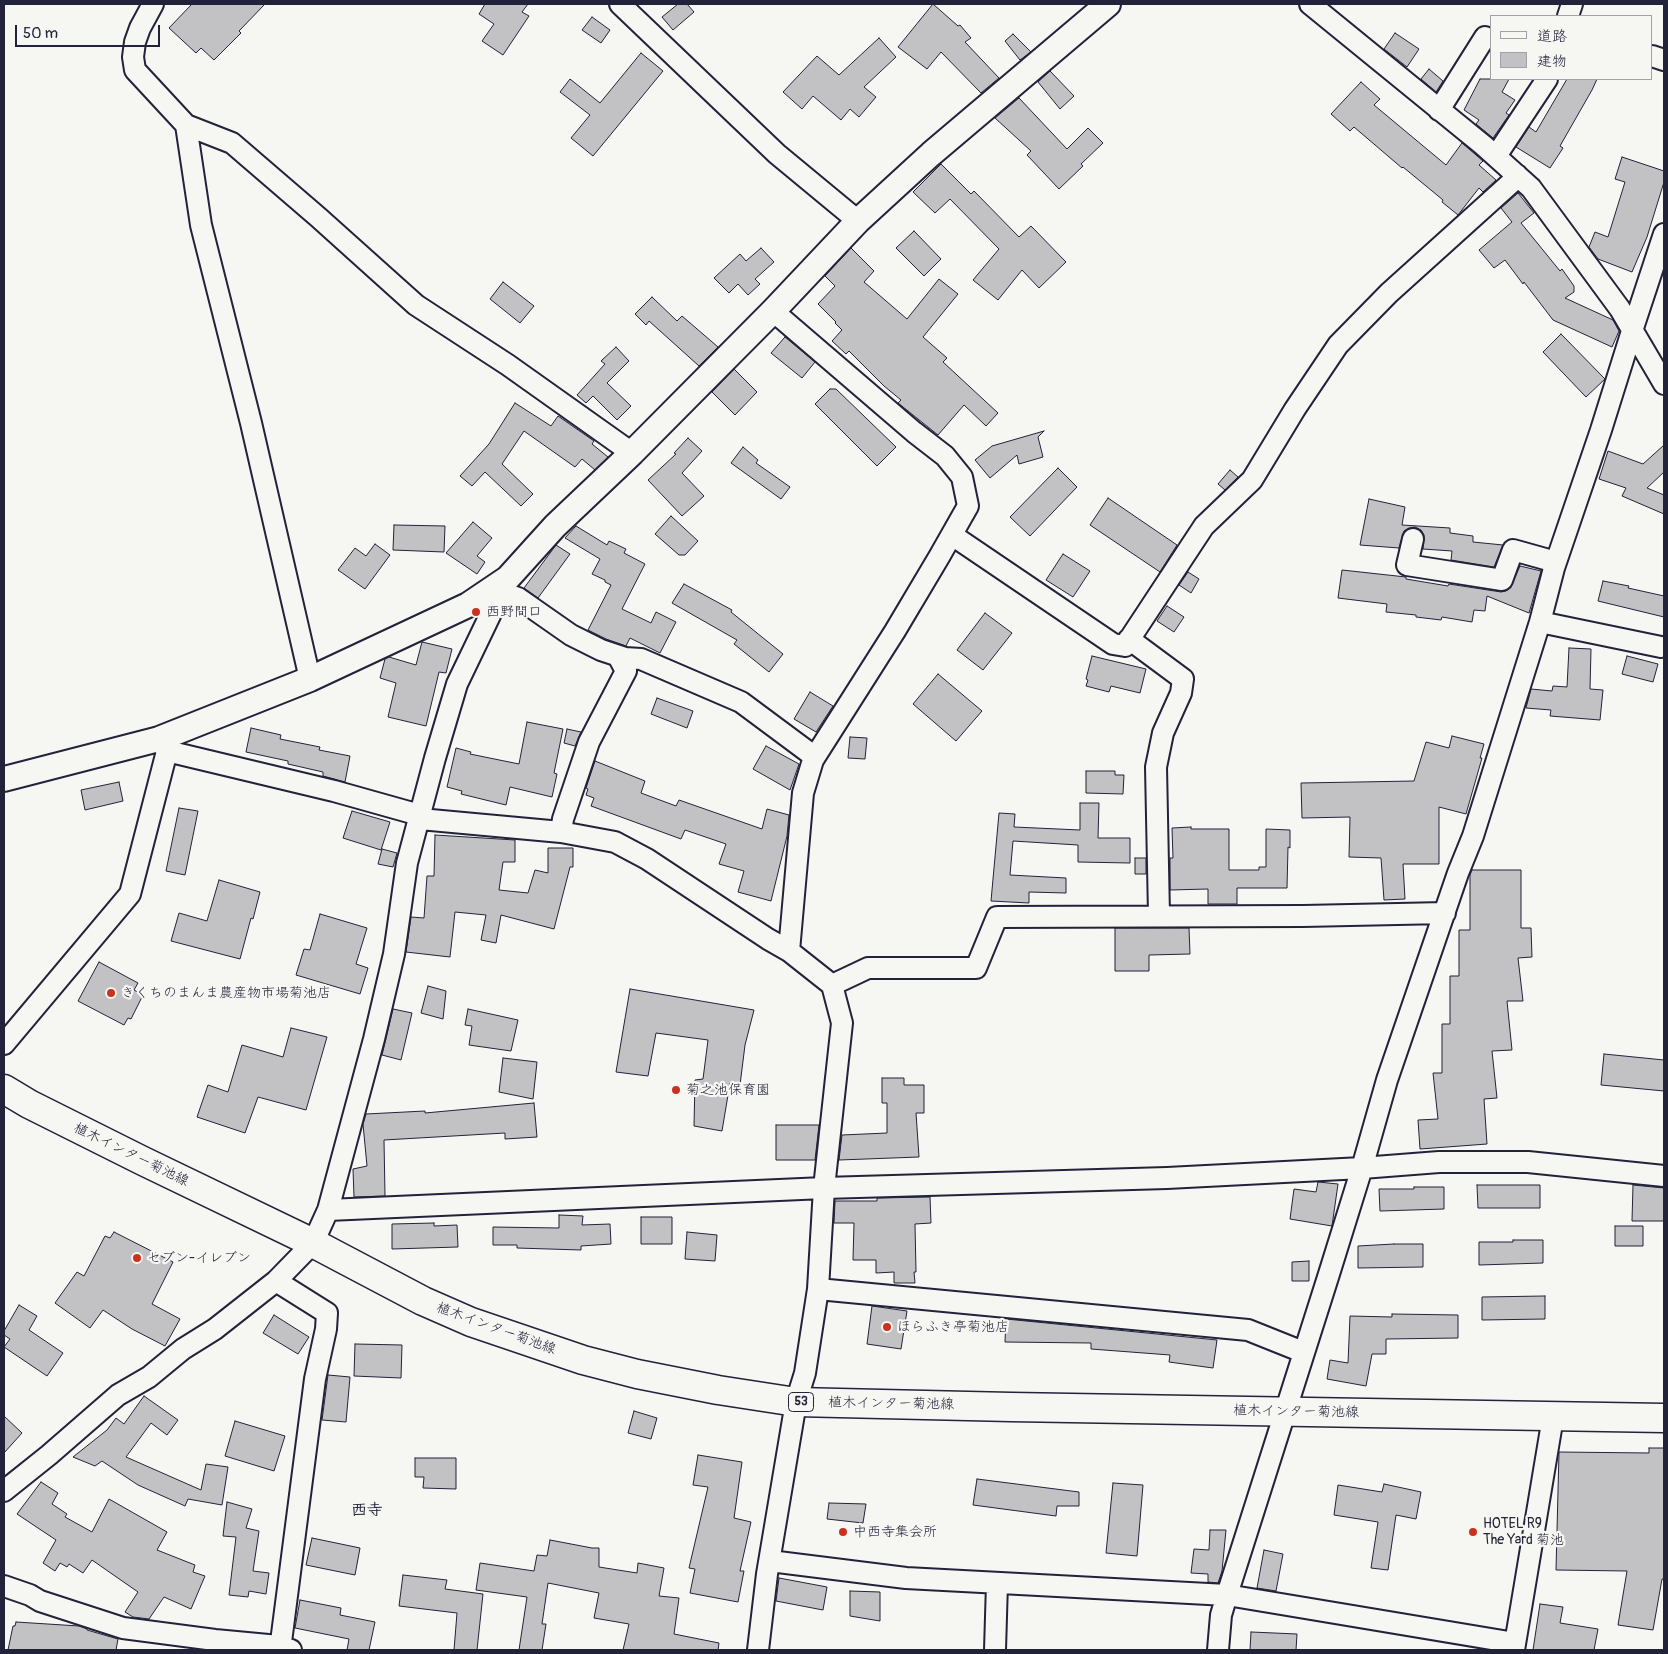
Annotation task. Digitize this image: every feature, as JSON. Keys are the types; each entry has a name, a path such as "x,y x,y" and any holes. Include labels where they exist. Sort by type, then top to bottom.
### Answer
{"main road":[{"name":"植木インター菊池線","path":"4,1089 28,1104 313,1243 423,1301 471,1322 583,1360 637,1374 709,1389 796,1402 1664,1418"}],"street":[{"path":"153,4 135,42 133,57 135,70 186,124 232,143 416,305 508,365 632,453"},
{"path":"620,4 777,154 858,222"},
{"path":"4,1490 49,1455 118,1395 148,1377 183,1349 215,1329 276,1281 313,1243 328,1210 374,1039 394,954 408,863 435,758 457,684 504,585 555,526 632,453 858,222 931,154 1108,4"},
{"path":"1310,4 1496,156 1531,188 1620,309 1664,384"},
{"path":"1439,110 1485,37"},
{"path":"1496,156 1546,80"},
{"path":"186,124 201,225 251,423 310,679"},
{"path":"952,535 1113,644 1125,646 1204,526 1252,480 1295,409 1338,345 1389,293 1512,182 1516,175"},
{"path":"1218,1650 1222,1615 1227,1595 1362,1168 1387,1080 1473,836 1540,622 1556,562 1632,331 1661,256 1664,234"},
{"path":"772,311 914,432 945,456 962,477 968,506 895,631 815,757 803,793 789,951"},
{"path":"1413,539 1407,565 1502,580 1513,550 1556,562"},
{"path":"4,780 163,745 468,605 504,585"},
{"path":"504,585 518,598 571,635 601,650 625,658 641,659 741,702 815,757"},
{"path":"1540,622 1661,646"},
{"path":"1130,639 1183,679 1181,693 1163,733 1156,767 1159,915"},
{"path":"561,832 563,819 589,742 626,671 618,656"},
{"path":"163,745 416,814 420,818 561,832 615,842 647,859 789,951 832,985 842,1023 824,1188 818,1289 805,1373 796,1402 770,1561 758,1650"},
{"path":"4,1044 130,894 163,745"},
{"path":"832,985 868,968 976,968 997,917 1303,916 1445,912"},
{"path":"328,1210 824,1188 1168,1178 1439,1162 1528,1162 1664,1176"},
{"path":"276,1281 327,1314 326,1329 316,1379 281,1642 285,1648"},
{"path":"818,1289 1248,1330 1304,1352"},
{"path":"770,1561 906,1578 1227,1595 1514,1647 1553,1417"},
{"path":"995,1650 997,1583"},
{"path":"4,1586 30,1595 40,1601 123,1628 215,1645 285,1648"}],"building":[{"path":"192,4 265,4 239,31 241,33 214,60 201,48 196,53 169,28"},
{"path":"485,4 528,4 522,12 529,16 503,55 482,41 494,24 479,14"},
{"path":"678,4 687,4 694,12 673,30 662,17"},
{"path":"933,4 958,26 960,25 971,38 965,42 999,78 981,93 941,52 927,69 898,47"},
{"path":"592,17 610,30 601,43 582,30"},
{"path":"1395,33 1419,49 1407,67 1384,49"},
{"path":"1013,34 1031,52 1020,60 1005,41"},
{"path":"879,38 896,57 864,87 876,97 859,117 850,109 841,120 813,96 802,109 783,92 817,56 839,75"},
{"path":"641,53 663,71 593,156 571,138 590,115 560,92 570,79 600,103"},
{"path":"1429,69 1443,81 1436,92 1421,79"},
{"path":"1050,71 1074,96 1060,109 1038,82"},
{"path":"1480,79 1508,80 1502,92 1515,100 1506,113 1509,115 1493,138 1476,124 1479,120 1464,110"},
{"path":"1566,80 1597,80 1560,146 1563,148 1550,168 1516,147 1529,127 1536,132"},
{"path":"1361,82 1380,99 1374,105 1446,165 1462,143 1483,161 1479,165 1496,180 1483,192 1479,188 1458,215 1442,202 1443,200 1354,127 1350,131 1331,114"},
{"path":"1019,98 1067,149 1088,128 1103,143 1059,189 1027,155 1031,151 995,118"},
{"path":"1622,157 1664,171 1664,182 1647,237 1632,272 1598,259 1589,247 1595,232 1608,237 1625,182 1615,179"},
{"path":"941,164 971,194 974,191 1019,237 1031,226 1066,262 1039,288 1022,270 998,300 973,280 999,249 950,199 935,213 913,192"},
{"path":"1518,193 1534,213 1521,223 1560,271 1562,269 1574,286 1574,292 1565,298 1613,320 1619,331 1612,347 1553,320 1505,260 1494,268 1479,250 1512,222 1501,208"},
{"path":"914,231 941,259 924,276 896,248"},
{"path":"761,248 774,262 755,279 760,284 748,295 738,284 729,293 714,278 740,254 746,261"},
{"path":"851,248 874,271 864,282 907,319 939,279 958,294 923,337 947,358 943,362 998,413 986,426 964,405 938,435 898,403 901,400 849,351 846,354 832,341 842,330 818,304 835,286 825,276"},
{"path":"503,282 534,306 520,323 490,299"},
{"path":"652,297 677,321 682,316 718,347 699,366 649,321 646,325 635,314"},
{"path":"1561,334 1605,379 1586,397 1543,352"},
{"path":"785,337 815,362 802,378 771,353"},
{"path":"616,347 629,361 607,383 631,406 617,420 593,396 586,403 577,395 605,364 601,361"},
{"path":"734,369 757,392 735,415 712,392"},
{"path":"830,389 836,389 896,447 877,466 815,404"},
{"path":"515,403 551,426 558,416 594,441 592,444 608,457 595,470 582,459 575,467 524,431 502,464 533,494 521,506 485,472 472,486 460,476 489,444"},
{"path":"1044,431 1038,437 1043,457 1019,464 1017,455 990,478 975,460 992,446"},
{"path":"688,438 702,451 682,473 704,496 682,516 648,480 676,454 674,453"},
{"path":"1664,445 1664,472 1647,488 1664,495 1664,514 1622,496 1626,488 1599,479 1608,451 1643,464"},
{"path":"743,447 758,460 756,463 790,487 781,499 731,463"},
{"path":"1058,468 1077,487 1030,536 1010,517"},
{"path":"1230,470 1238,477 1225,490 1218,484"},
{"path":"1108,498 1177,545 1160,572 1090,525"},
{"path":"1369,499 1405,507 1402,525 1450,528 1450,533 1473,536 1473,542 1503,545 1494,567 1451,560 1452,551 1423,549 1424,535 1421,530 1415,527 1404,531 1399,548 1360,545"},
{"path":"671,516 698,541 685,555 679,555 655,534"},
{"path":"473,522 492,538 477,556 485,562 477,574 446,553"},
{"path":"394,525 445,526 444,552 393,550"},
{"path":"576,526 607,545 609,541 626,549 624,553 645,564 622,609 651,623 656,612 676,622 660,653 630,638 626,646 588,630 611,585 592,574 600,559 565,538"},
{"path":"375,544 390,555 365,589 338,570 355,548 366,556"},
{"path":"556,545 570,554 538,598 524,588"},
{"path":"1063,554 1090,571 1073,597 1046,580"},
{"path":"1520,566 1541,571 1529,613 1487,596 1485,611 1474,610 1472,622 1442,617 1441,620 1386,612 1387,604 1338,598 1342,570 1406,577 1406,579 1448,586 1449,584 1501,592 1510,588"},
{"path":"1188,572 1199,579 1191,593 1179,585"},
{"path":"1603,581 1664,596 1664,617 1598,601"},
{"path":"684,584 732,610 731,612 783,654 769,672 734,644 737,640 672,603"},
{"path":"1167,606 1184,617 1174,632 1157,621"},
{"path":"985,613 1012,633 983,670 957,650"},
{"path":"422,642 452,649 446,673 439,672 426,726 388,717 396,683 380,678 385,659 389,657 416,665"},
{"path":"1569,648 1591,649 1590,689 1603,690 1600,720 1550,716 1551,710 1526,708 1531,689 1552,691 1553,686 1567,687"},
{"path":"1092,656 1146,669 1140,693 1111,686 1109,692 1086,686"},
{"path":"1627,656 1658,664 1653,682 1622,674"},
{"path":"938,674 982,711 956,741 913,704"},
{"path":"810,692 833,706 816,732 794,719"},
{"path":"657,698 693,711 687,728 651,714"},
{"path":"527,722 563,729 554,773 557,774 552,797 510,787 506,805 461,794 462,791 447,787 456,748 471,752 470,754 519,764"},
{"path":"251,728 281,735 280,739 320,747 319,750 350,756 345,782 323,776 323,772 288,764 288,761 246,752"},
{"path":"567,729 581,732 575,746 564,743"},
{"path":"1452,736 1484,744 1480,758 1482,758 1466,814 1439,807 1439,864 1403,864 1405,899 1384,900 1381,858 1349,857 1350,817 1302,818 1301,783 1414,781 1426,742 1449,748"},
{"path":"850,737 867,738 865,759 848,758"},
{"path":"766,746 799,764 790,790 753,769"},
{"path":"595,761 645,781 641,793 676,806 679,800 762,829 767,809 789,815 787,836 771,901 738,892 744,871 719,864 726,844 685,830 681,839 591,806 594,798 586,795 588,789 586,788"},
{"path":"1086,771 1115,771 1115,775 1124,775 1123,794 1086,793"},
{"path":"119,782 123,801 85,810 81,790"},
{"path":"1080,803 1099,803 1098,838 1130,838 1130,863 1078,862 1078,845 1013,841 1010,875 1066,878 1066,893 1029,892 1029,903 991,901 999,813 1015,814 1014,827 1080,830"},
{"path":"179,808 198,811 185,875 166,871"},
{"path":"352,811 390,822 381,850 343,838"},
{"path":"1191,827 1191,829 1229,829 1229,870 1259,870 1259,867 1266,867 1266,829 1290,830 1287,888 1237,888 1237,904 1208,904 1208,889 1170,890 1170,858 1173,858 1172,828"},
{"path":"435,835 515,840 515,862 503,862 499,890 528,893 535,870 548,873 548,848 573,848 573,867 570,867 554,929 501,915 496,943 481,940 486,915 455,912 450,957 406,952 411,917 424,918 427,876 434,876"},
{"path":"382,849 397,853 393,867 378,864"},
{"path":"1135,858 1146,858 1146,874 1135,874"},
{"path":"1472,870 1521,870 1521,928 1531,928 1532,957 1518,958 1523,1001 1507,1001 1512,1050 1492,1051 1497,1098 1484,1099 1487,1144 1420,1149 1418,1120 1438,1119 1433,1073 1442,1073 1442,1024 1450,1024 1450,976 1459,976 1459,930 1470,930 1470,875"},
{"path":"219,880 260,892 240,959 171,941 179,913 207,921"},
{"path":"320,914 367,928 356,964 368,968 360,994 296,975 304,949 310,950"},
{"path":"1115,928 1189,928 1190,954 1149,955 1149,971 1115,971"},
{"name":"きくちのまんま農産物市場菊池店","path":"99,962 138,983 134,990 143,995 131,1019 128,1018 124,1025 78,1001"},
{"path":"428,986 446,991 443,1019 421,1013"},
{"path":"630,989 754,1010 745,1045 740,1085 730,1083 722,1131 694,1126 695,1080 703,1079 708,1040 656,1033 648,1076 616,1072"},
{"path":"393,1009 412,1013 401,1060 382,1055"},
{"path":"468,1009 518,1020 511,1051 469,1045 472,1026 465,1025"},
{"path":"291,1028 327,1037 306,1110 258,1097 245,1133 197,1117 208,1085 228,1092 242,1045 283,1057"},
{"path":"1604,1054 1664,1060 1664,1091 1601,1085"},
{"path":"503,1058 537,1062 533,1099 499,1092"},
{"path":"882,1078 904,1078 904,1085 924,1085 924,1113 916,1113 919,1157 839,1160 842,1135 887,1133 887,1103 882,1103"},
{"path":"534,1103 537,1137 505,1139 505,1133 384,1140 385,1196 354,1197 353,1169 367,1166 363,1124 366,1114 425,1111 425,1113"},
{"path":"776,1125 819,1125 815,1160 776,1160"},
{"path":"1318,1182 1338,1184 1332,1226 1290,1219 1294,1189 1316,1192"},
{"path":"1477,1185 1540,1185 1540,1208 1478,1208"},
{"path":"1633,1185 1664,1188 1664,1221 1632,1221"},
{"path":"1414,1187 1444,1187 1444,1209 1380,1211 1379,1189 1414,1189"},
{"path":"930,1197 931,1223 915,1224 915,1283 894,1283 894,1272 876,1273 876,1260 853,1260 854,1223 834,1223 835,1201 877,1201 877,1198"},
{"path":"559,1215 583,1216 582,1225 610,1224 611,1244 581,1246 581,1250 517,1248 517,1245 493,1245 493,1227 559,1228"},
{"path":"641,1217 672,1217 672,1244 641,1244"},
{"path":"434,1223 434,1226 457,1225 458,1247 392,1249 392,1224"},
{"path":"1615,1226 1643,1226 1643,1246 1615,1246"},
{"path":"114,1232 173,1262 152,1304 180,1319 165,1346 132,1329 103,1310 90,1328 55,1303 77,1272 84,1276 105,1236 110,1238"},
{"path":"687,1232 717,1235 715,1261 685,1259"},
{"path":"1513,1240 1543,1240 1543,1263 1479,1265 1479,1242 1513,1242"},
{"path":"1423,1244 1423,1267 1358,1268 1358,1246"},
{"path":"1309,1261 1309,1281 1292,1281 1292,1262"},
{"path":"1545,1296 1545,1319 1482,1320 1482,1297"},
{"path":"19,1305 37,1316 29,1330 63,1353 47,1376 4,1347 10,1339 4,1335 4,1331"},
{"name":"ほらふき亭菊池店","path":"872,1306 907,1311 901,1349 867,1344"},
{"path":"1392,1314 1458,1315 1458,1338 1386,1339 1386,1354 1372,1354 1366,1386 1327,1379 1330,1360 1348,1363 1350,1316 1392,1317"},
{"path":"274,1315 309,1337 298,1354 263,1333"},
{"path":"1006,1319 1217,1340 1213,1368 1169,1362 1170,1355 1091,1349 1091,1343 1005,1342"},
{"path":"355,1344 402,1345 401,1378 354,1376"},
{"path":"328,1375 350,1377 346,1422 322,1420"},
{"path":"144,1396 178,1420 167,1435 151,1423 126,1457 201,1490 206,1464 228,1467 222,1505 188,1499 185,1506 138,1485 102,1461 95,1466 73,1457 107,1430 116,1418 124,1424"},
{"path":"634,1411 657,1418 651,1439 628,1433"},
{"path":"4,1416 22,1433 4,1453"},
{"path":"235,1421 285,1436 274,1471 225,1456"},
{"path":"1649,1448 1664,1448 1664,1579 1662,1579 1653,1630 1618,1625 1627,1571 1556,1570 1559,1452 1649,1453"},
{"path":"698,1455 742,1462 734,1518 751,1522 740,1571 744,1571 738,1602 690,1593 695,1569 689,1568 708,1487 693,1485"},
{"path":"415,1458 456,1458 456,1489 423,1488 424,1477 415,1477"},
{"path":"977,1479 1079,1492 1079,1506 1057,1506 1056,1516 973,1505"},
{"path":"41,1482 58,1493 52,1504 67,1514 65,1517 92,1532 109,1499 167,1532 157,1550 195,1565 193,1572 205,1576 191,1609 164,1597 149,1619 133,1617 125,1612 138,1592 92,1560 83,1573 69,1564 67,1567 60,1563 55,1571 43,1563 56,1540 17,1514"},
{"path":"1113,1483 1143,1485 1137,1556 1106,1553"},
{"path":"1384,1484 1421,1492 1416,1519 1396,1515 1388,1570 1371,1568 1378,1522 1334,1515 1338,1485 1382,1492"},
{"path":"227,1502 252,1509 246,1528 259,1531 253,1571 269,1573 266,1594 249,1591 248,1597 229,1595 236,1537 223,1536"},
{"path":"829,1503 866,1504 863,1523 827,1519"},
{"path":"1210,1530 1226,1530 1222,1571 1218,1583 1208,1582 1208,1574 1191,1573 1194,1549 1209,1550"},
{"path":"312,1538 360,1548 355,1575 306,1565"},
{"path":"550,1540 599,1548 599,1567 637,1573 638,1563 664,1568 659,1596 679,1598 674,1634 719,1643 718,1650 623,1650 629,1624 594,1618 599,1593 548,1583 542,1624 546,1624 542,1650 519,1650 527,1597 476,1590 480,1563 534,1571 537,1555 547,1556"},
{"path":"1264,1550 1283,1554 1276,1591 1257,1588"},
{"path":"403,1575 447,1580 445,1589 483,1594 477,1650 454,1650 457,1613 399,1606"},
{"path":"779,1578 827,1587 823,1610 776,1601"},
{"path":"850,1591 880,1592 880,1621 850,1616"},
{"path":"300,1600 341,1608 340,1615 375,1622 369,1650 347,1650 349,1639 295,1628"},
{"path":"1540,1604 1563,1607 1560,1623 1598,1629 1594,1650 1533,1650"},
{"path":"16,1622 79,1626 118,1639 116,1650 8,1650 13,1626 15,1626"},
{"path":"1251,1632 1297,1634 1296,1650 1250,1650"}],"place":[{"name":"西野間口","path":"476,612"},
{"name":"きくちのまんま農産物市場菊池店","path":"111,993"},
{"name":"菊之池保育園","path":"676,1090"},
{"name":"セブン-イレブン","path":"137,1258"},
{"name":"ほらふき亭菊池店","path":"887,1327"},
{"name":"中西寺集会所","path":"843,1532"},
{"name":"HOTEL R9 The Yard 菊池","path":"1473,1532"}],"district":[{"name":"西寺","path":"367,1511"}]}
